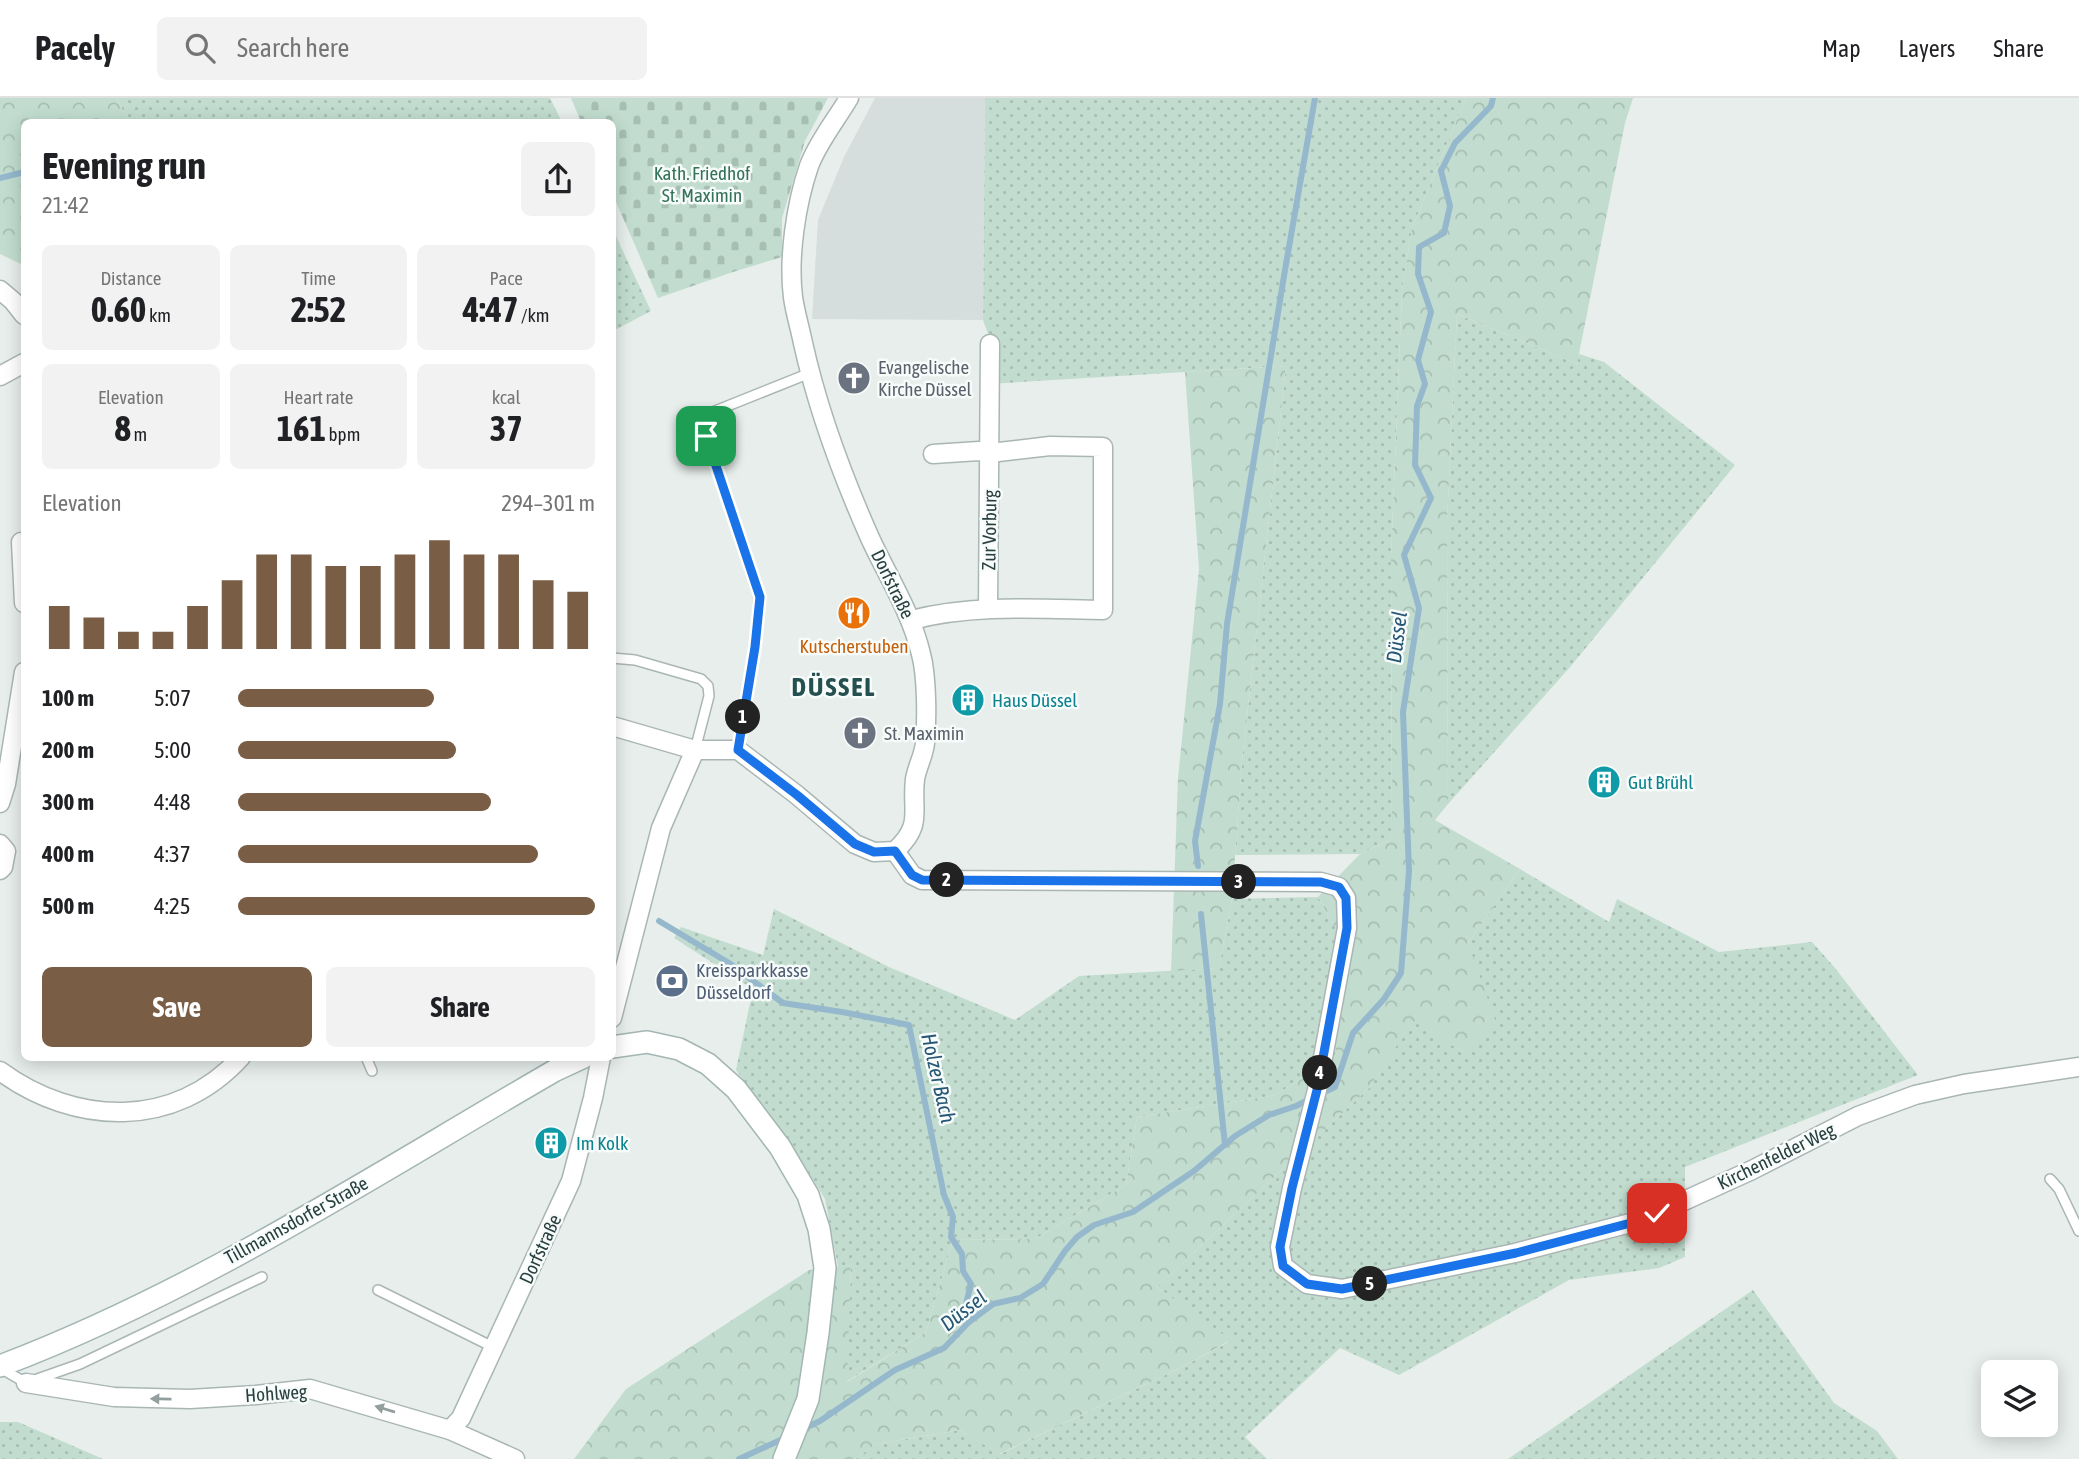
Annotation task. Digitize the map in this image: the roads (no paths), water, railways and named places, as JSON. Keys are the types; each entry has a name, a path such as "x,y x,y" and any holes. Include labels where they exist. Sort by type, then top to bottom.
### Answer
{"main road":[{"path":"616,1046 647,1042 679,1049 708,1064 743,1098 780,1147 808,1195 819,1229 825,1268 808,1399 786,1456"},
{"name":"Tillmannsdorfer Straße","path":"0,1367 162,1295 308,1215 576,1061"}],"street":[{"name":"Dorfstraße","path":"849,98 810,163 801,193 795,238 793,296 825,427 881,562 912,621 925,671 925,745 915,778 915,818 909,838 895,851"},
{"path":"0,290 21,311"},
{"name":"Zur Vorburg","path":"988,608 990,344"},
{"path":"0,376 21,365"},
{"path":"912,621 932,615 988,608 1103,610 1107,592 1103,447 1050,446 990,453 979,451 933,454"},
{"path":"0,803 6,784 21,691"},
{"path":"616,727 695,750 738,750 855,844 874,852 895,851"},
{"path":"616,1003 662,828 695,750"},
{"path":"0,844 6,851 4,867 0,870"},
{"name":"Kirchenfelder Weg","path":"895,851 912,875 922,880 1321,882 1339,887 1346,898 1347,928 1317,1090 1280,1247 1283,1266 1307,1284 1342,1289 1516,1253 1642,1220 1752,1170 1858,1116 1914,1095 1964,1084 2079,1067"},
{"path":"0,1071 36,1094 67,1106 121,1113 164,1107 180,1100 214,1081 236,1061"},
{"name":"Dorfstraße","path":"450,1430 461,1418 571,1181 600,1061"},
{"name":"Hohlweg","path":"26,1383 114,1398 190,1399 310,1389 450,1430 515,1459"}],"lane":[{"path":"738,750 755,647 760,597 700,417 810,373"},
{"path":"616,658 635,660 701,679 708,686 709,696 695,750"},
{"path":"368,1061 372,1071"},
{"path":"2050,1179 2059,1189 2079,1231"},
{"path":"26,1383 80,1364 262,1277"},
{"path":"378,1290 495,1348"},
{"name":"Hohlweg","path":"0,1367 26,1383"}],"waterway":[{"name":"Düssel","path":"1198,866 1195,841 1220,704 1227,624 1315,98"},
{"name":"Düssel","path":"1320,1094 1335,1087 1353,1033 1384,999 1401,973 1409,871 1403,712 1419,608 1404,555 1431,498 1415,465 1417,406 1425,384 1418,360 1431,312 1418,274 1419,247 1444,233 1450,206 1441,171 1455,143 1491,106 1493,98"},
{"name":"Holzer Bach","path":"0,178 21,173"},
{"name":"Düssel","path":"1201,914 1225,1145"},
{"name":"Holzer Bach","path":"659,921 729,963 783,1003 909,1025 944,1195 953,1217 951,1237 962,1254 963,1271 971,1284 966,1304 969,1322"},
{"name":"Düssel","path":"803,1429 820,1421 895,1370 944,1348 969,1322 993,1304 1020,1298 1043,1284 1077,1237 1094,1225 1133,1212 1194,1171 1235,1136 1269,1115 1310,1099"},
{"name":"Düssel","path":"739,1459 787,1437"}],"place":[{"name":"Evangelische Kirche Düssel","path":"854,378"},
{"name":"Kutscherstuben","path":"854,613"},
{"name":"Haus Düssel","path":"968,700"},
{"name":"St. Maximin","path":"860,733"},
{"name":"Gut Brühl","path":"1604,782"},
{"name":"Kreissparkkasse Düsseldorf","path":"672,981"},
{"name":"Im Kolk","path":"551,1143"}],"district":[{"name":"DÜSSEL","path":"834,687"}],"park label":[{"name":"Kath. Friedhof St. Maximin","path":"702,184"}]}
